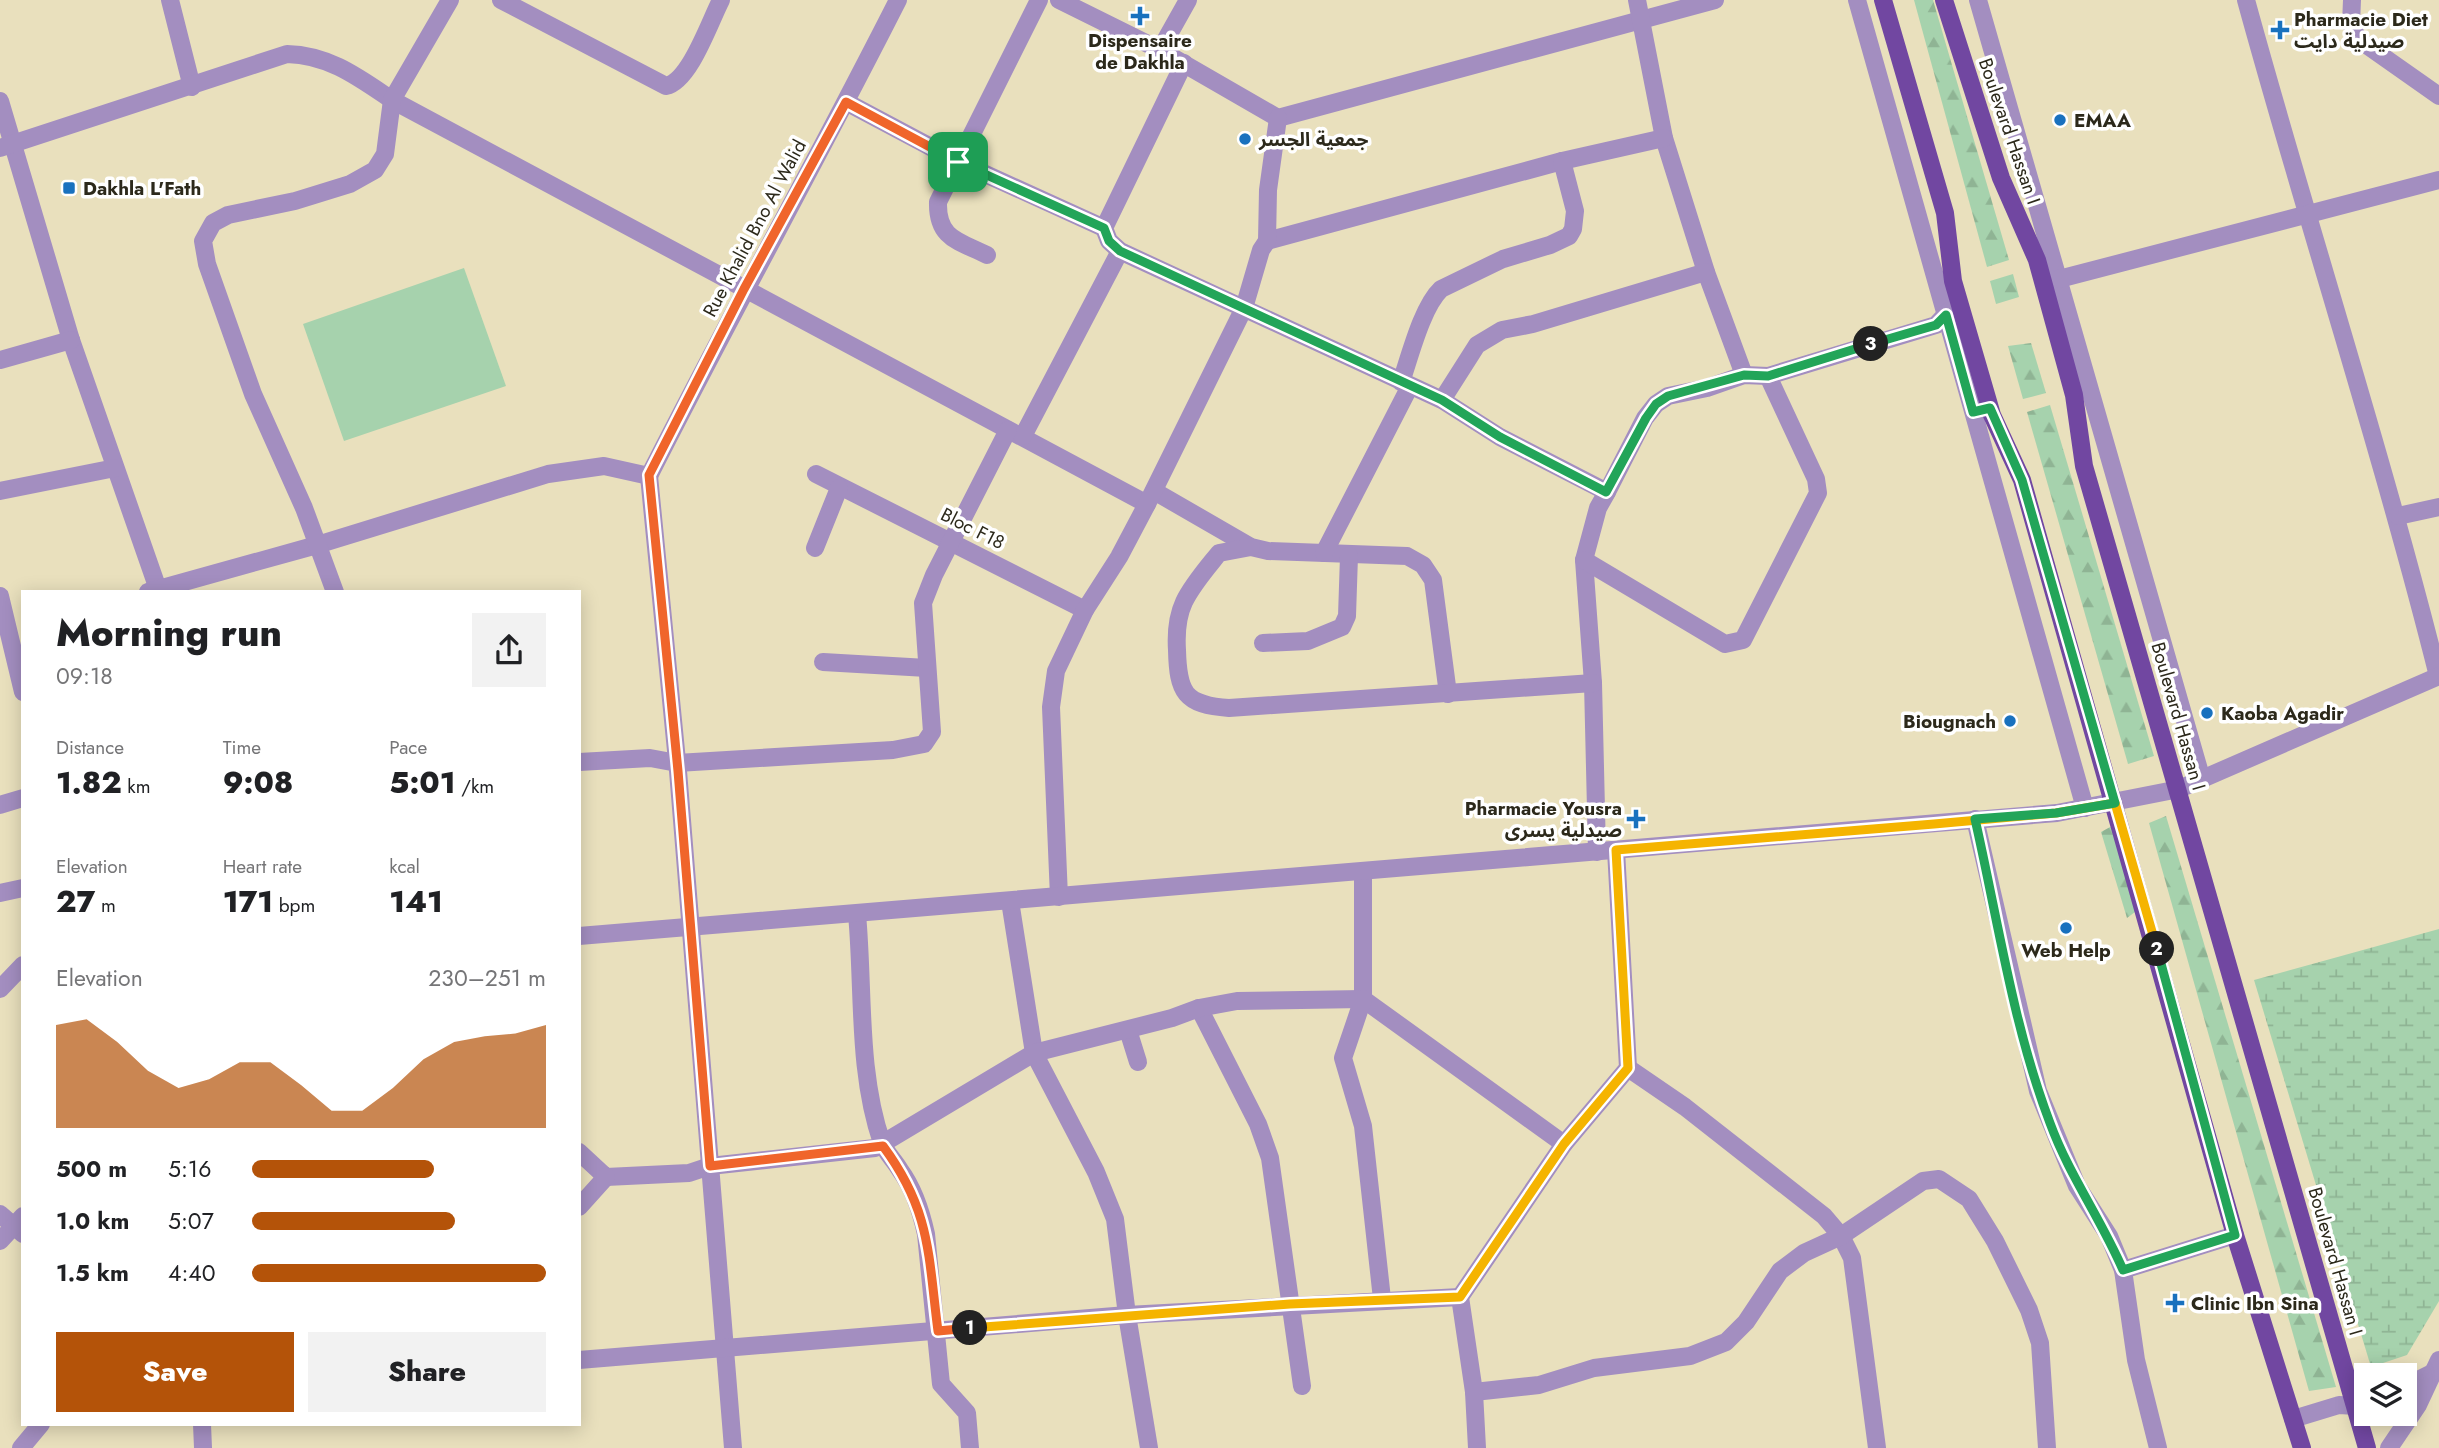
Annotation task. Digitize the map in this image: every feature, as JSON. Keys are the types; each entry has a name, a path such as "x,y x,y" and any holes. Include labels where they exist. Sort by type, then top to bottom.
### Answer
{"main road":[{"path":"1883,0 1945,213 1949,264 1982,410 2022,480 2235,1235 2302,1448"},
{"name":"Boulevard Hassan I","path":"1944,0 2001,178 2037,260 2074,395 2084,466 2354,1380"},
{"name":"Boulevard Hassan I","path":"2364,1426 2367,1448"}],"street":[{"path":"170,0 192,87"},
{"path":"334,590 253,394 208,264 203,241 213,223 232,213 295,201 364,179 375,170 385,154 392,100 450,0"},
{"path":"501,0 666,86 680,78 689,65 721,0"},
{"name":"Rue Khalid Bno Al Walid","path":"649,475 744,289 898,0"},
{"path":"987,255 953,238 941,228 938,202 1039,0"},
{"path":"1059,0 1160,50 1278,118 1715,0"},
{"path":"1160,50 1188,0"},
{"path":"1637,0 1664,138 1706,272 1744,375"},
{"path":"1857,0 1946,315 1982,410 2085,808"},
{"path":"1978,0 2202,780"},
{"path":"581,936 1597,852 2085,808 2179,789 2439,676 2398,516 2304,213 2246,0"},
{"path":"2352,0 2351,24 2358,38 2439,96"},
{"path":"6,146 287,54 307,55 350,71 392,100 1015,433 1251,547 1268,551 1325,552 1349,556 1407,556 1423,565 1433,580 1448,694"},
{"path":"1104,228 1184,64"},
{"path":"0,102 6,146 155,590"},
{"path":"846,102 958,162 1104,228 1109,241 1120,251 1442,400 1500,437 1606,492"},
{"path":"1059,897 1053,688 1063,654 1085,610 1119,557 1151,498 1244,308 1261,250 1267,241 1268,190 1278,118"},
{"path":"1267,241 1562,161 1664,138"},
{"path":"1325,552 1405,384 1416,337 1435,295 1441,289 1503,259 1550,245 1569,236 1573,229 1574,211 1562,161"},
{"path":"2059,279 2304,213 2439,180"},
{"path":"581,762 650,758 677,763 893,750 924,744 932,732 923,603 951,540 1120,251"},
{"path":"1442,400 1477,345 1502,330 1534,324 1706,272"},
{"path":"1597,852 1593,683 1584,560 1598,508 1656,404 1668,396 1744,375 1768,376 1936,325 1959,300"},
{"path":"0,360 71,340"},
{"path":"1584,560 1724,645 1743,640 1818,493 1816,479 1768,376"},
{"path":"159,590 317,545 548,474 604,466 649,475 677,763 733,1448"},
{"path":"0,491 115,468"},
{"name":"Bloc F18","path":"816,474 839,488 951,540 1085,610"},
{"path":"815,548 839,488"},
{"path":"2398,516 2439,506"},
{"path":"1251,547 1219,553 1184,601 1178,623 1177,676 1182,690 1194,701 1208,707 1229,708 1593,683"},
{"path":"1263,643 1308,641 1342,627 1347,616 1349,556"},
{"path":"0,596 11,631 21,682"},
{"path":"823,662 928,668"},
{"path":"0,805 21,799"},
{"path":"1975,819 2038,1091 2072,1176 2109,1236 2123,1270 2136,1360 2158,1448"},
{"path":"1477,1448 1474,1392 1460,1297 1564,1144 1628,1068 1616,850"},
{"path":"1363,871 1363,999 1343,1058 1363,1126 1382,1299"},
{"path":"0,892 21,888"},
{"path":"1010,901 1034,1053 1108,1198 1119,1245 1127,1315 1149,1448"},
{"path":"858,914 866,1059 883,1146 901,1171 920,1210 926,1234 938,1331 941,1384 967,1413 970,1448"},
{"path":"0,989 21,967"},
{"path":"581,1205 606,1177 689,1173 710,1166 883,1146 1034,1053 1128,1030 1199,1008 1237,1001 1363,999 1564,1144"},
{"path":"1199,1008 1266,1144 1302,1386"},
{"path":"1128,1030 1138,1062"},
{"path":"1628,1068 1707,1123 1824,1216 1841,1236 1855,1270 1877,1448"},
{"path":"581,1154 606,1177"},
{"path":"1474,1392 1539,1385 1594,1368 1690,1356 1726,1342 1746,1322 1780,1271 1804,1253 1841,1236 1923,1181 1939,1179 1969,1199 1995,1241 2029,1310 2040,1343 2047,1448"},
{"path":"0,1241 15,1222"},
{"path":"2123,1270 2235,1235"},
{"path":"581,1360 1127,1315 1382,1299 1460,1297"},
{"path":"2417,1378 2435,1366"},
{"path":"2389,1448 2418,1405 2435,1366"},
{"path":"2293,1419 2339,1405 2354,1404"},
{"path":"21,1448 39,1426"},
{"path":"202,1426 203,1448"}],"green space":[{"path":"1914,0 1933,0 2009,260 1987,267"},
{"path":"464,268 506,386 344,441 303,324"},
{"path":"2013,274 2019,297 1996,304 1990,281"},
{"path":"2031,343 2046,393 2023,399 2008,346"},
{"path":"2050,405 2154,756 2128,764 2027,412"},
{"path":"2166,816 2336,1387 2309,1391 2149,823"},
{"path":"2112,826 2139,909 2127,918 2101,832"},
{"path":"2439,929 2439,1301 2407,1355 2383,1363 2370,1363 2254,980"}],"place":[{"name":"Dispensaire de Dakhla","path":"1140,16"},
{"name":"Pharmacie Diet صيدلية دايت","path":"2280,30"},
{"name":"EMAA","path":"2060,120"},
{"name":"جمعية الجسر","path":"1245,139"},
{"name":"Dakhla L'Fath","path":"69,188"},
{"name":"Kaoba Agadir","path":"2207,713"},
{"name":"Biougnach","path":"2010,721"},
{"name":"Pharmacie Yousra صيدلية يسرى","path":"1636,819"},
{"name":"Web Help","path":"2066,928"},
{"name":"Clinic Ibn Sina","path":"2175,1303"}],"route":[{"path":"958,162 846,102 744,289 649,475 678,771 710,1166 841,1153 883,1146 901,1171 920,1210 926,1234 938,1331 1290,1304 1460,1297 1564,1144 1628,1068 1616,850 1975,819 2056,813 2115,803 2235,1235 2123,1270 2109,1236 2077,1186 2038,1091 1975,819 2056,813 2103,805 2115,803 2017,465 1990,408 1973,412 1946,315 1936,325 1768,376 1744,375 1707,388 1668,396 1656,404 1646,418 1606,492 1500,437 1442,400 1120,251 1109,241 1104,228 958,162"}]}
